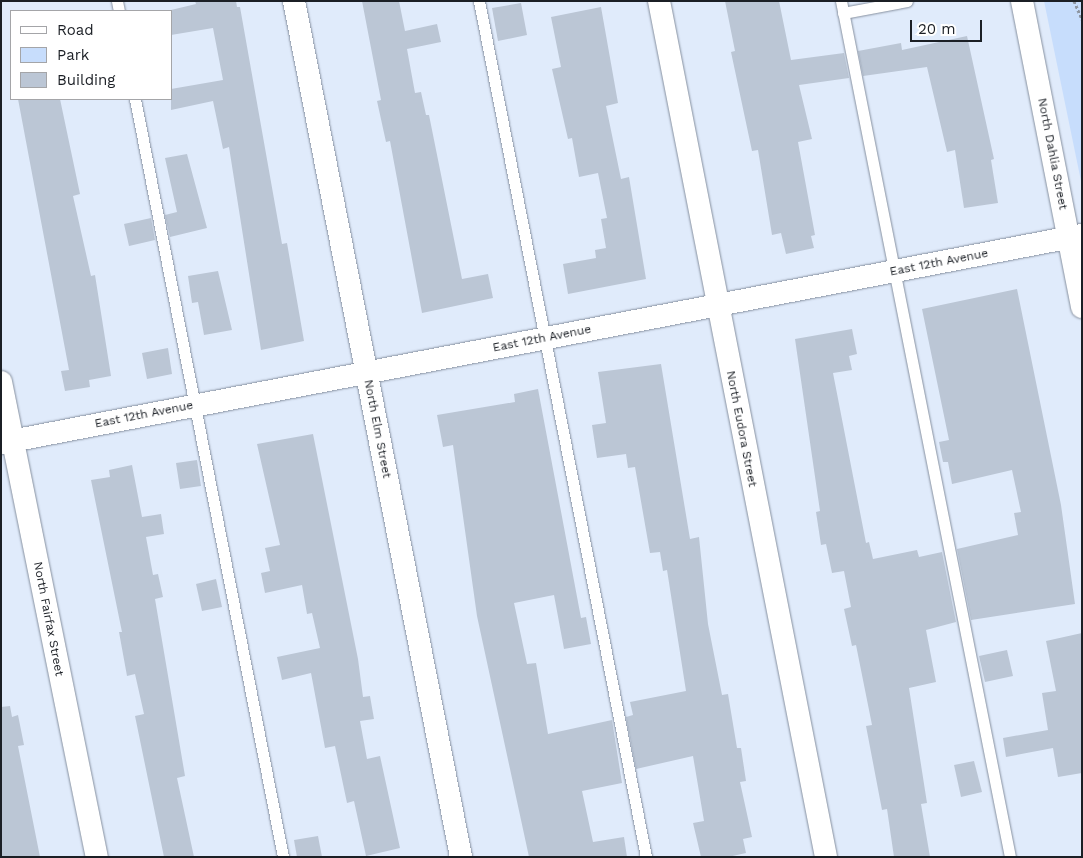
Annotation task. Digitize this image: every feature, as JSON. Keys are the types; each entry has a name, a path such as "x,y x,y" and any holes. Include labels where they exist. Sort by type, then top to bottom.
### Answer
{"street":[{"name":"North Elm Street","path":"294,1 365,373 461,857"},
{"name":"North Eudora Street","path":"659,1 716,306 826,857"},
{"name":"North Dahlia Street","path":"1022,1 1075,237 1082,307"},
{"name":"East 12th Avenue","path":"7,442 1075,237"},
{"name":"North Fairfax Street","path":"1,382 7,442 96,857"}],"lane":[{"path":"479,1 646,857"},
{"path":"841,1 1010,857"},
{"path":"843,13 907,1"},
{"path":"135,100 193,406 283,857"}],"path":[{"path":"1074,1 1082,19"}],"green space":[{"path":"1044,1 1082,1 1082,186"}],"building":[{"path":"195,1 236,1 237,7 240,7 282,244 287,243 304,341 261,350 229,147 223,149 213,101 171,110 172,89 223,80 213,28 172,35 171,10 196,4"},
{"path":"362,1 399,1 405,31 437,24 441,42 407,49 415,93 421,92 426,115 429,115 462,279 488,274 493,298 422,313 390,141 386,142 377,101 381,100"},
{"path":"725,1 779,1 791,60 844,53 849,78 799,85 812,139 798,142 815,235 811,236 814,248 786,254 781,233 772,235 758,150 752,151 731,52 735,51"},
{"path":"521,3 527,35 498,41 492,8"},
{"path":"601,7 618,103 606,106 621,179 629,177 646,279 568,294 563,264 596,258 595,250 606,248 601,219 607,218 598,173 579,177 572,138 568,139 552,69 561,67 551,17"},
{"path":"967,36 994,159 991,160 998,203 964,208 955,150 947,152 927,67 863,76 858,51 901,43 902,50"},
{"path":"18,100 60,100 80,194 73,196 91,276 95,275 111,376 89,380 90,387 65,391 61,371 69,370"},
{"path":"187,154 207,228 170,237 165,215 177,212 165,158"},
{"path":"151,218 155,240 129,246 124,224"},
{"path":"218,271 232,330 204,335 198,302 192,303 188,276"},
{"path":"1017,289 1061,505 1075,604 971,620 957,549 1018,535 1014,513 1021,512 1012,470 952,484 948,462 943,462 939,442 949,440 922,309"},
{"path":"852,329 857,354 849,356 852,370 833,373 866,543 869,542 873,559 917,550 919,557 942,552 956,622 926,630 936,682 909,688 927,803 921,804 930,857 894,857 887,809 882,810 866,726 872,725 856,645 852,646 844,609 851,607 844,571 832,573 826,544 821,545 816,512 820,511 795,339"},
{"path":"168,348 172,374 147,379 142,353"},
{"path":"661,364 690,539 699,537 708,624 722,695 728,694 737,748 741,748 746,781 740,782 752,837 743,839 746,853 728,857 701,857 693,823 704,821 693,756 636,769 626,717 633,715 630,702 686,691 667,570 663,571 660,552 650,553 635,467 628,468 626,454 597,458 592,425 606,423 598,372"},
{"path":"538,389 581,618 586,617 591,644 564,649 554,595 514,603 527,664 536,663 548,734 612,720 622,783 582,791 593,842 624,837 627,857 529,857 477,616 453,445 443,447 437,415 515,402 514,394"},
{"path":"313,434 358,659 363,697 370,696 374,719 360,721 367,759 380,756 400,848 366,856 354,801 347,803 335,746 325,748 311,673 282,680 277,657 320,648 312,613 307,614 302,585 265,593 261,573 270,571 265,548 280,545 257,444"},
{"path":"197,460 201,486 180,489 176,463"},
{"path":"132,465 142,517 161,514 164,534 146,537 153,575 158,574 163,597 155,599 185,776 177,778 194,857 164,857 135,716 144,714 135,674 127,676 119,632 122,632 91,480 110,477 109,470"},
{"path":"216,579 222,607 202,611 196,584"},
{"path":"1082,633 1082,773 1058,777 1053,748 1006,757 1003,738 1048,730 1042,693 1056,691 1046,641"},
{"path":"1007,650 1013,676 985,682 979,656"},
{"path":"10,706 12,717 18,715 24,745 18,746 40,857 1,857 1,707"},
{"path":"974,761 982,792 961,797 954,765"},
{"path":"318,836 322,857 297,857 294,840"}]}
